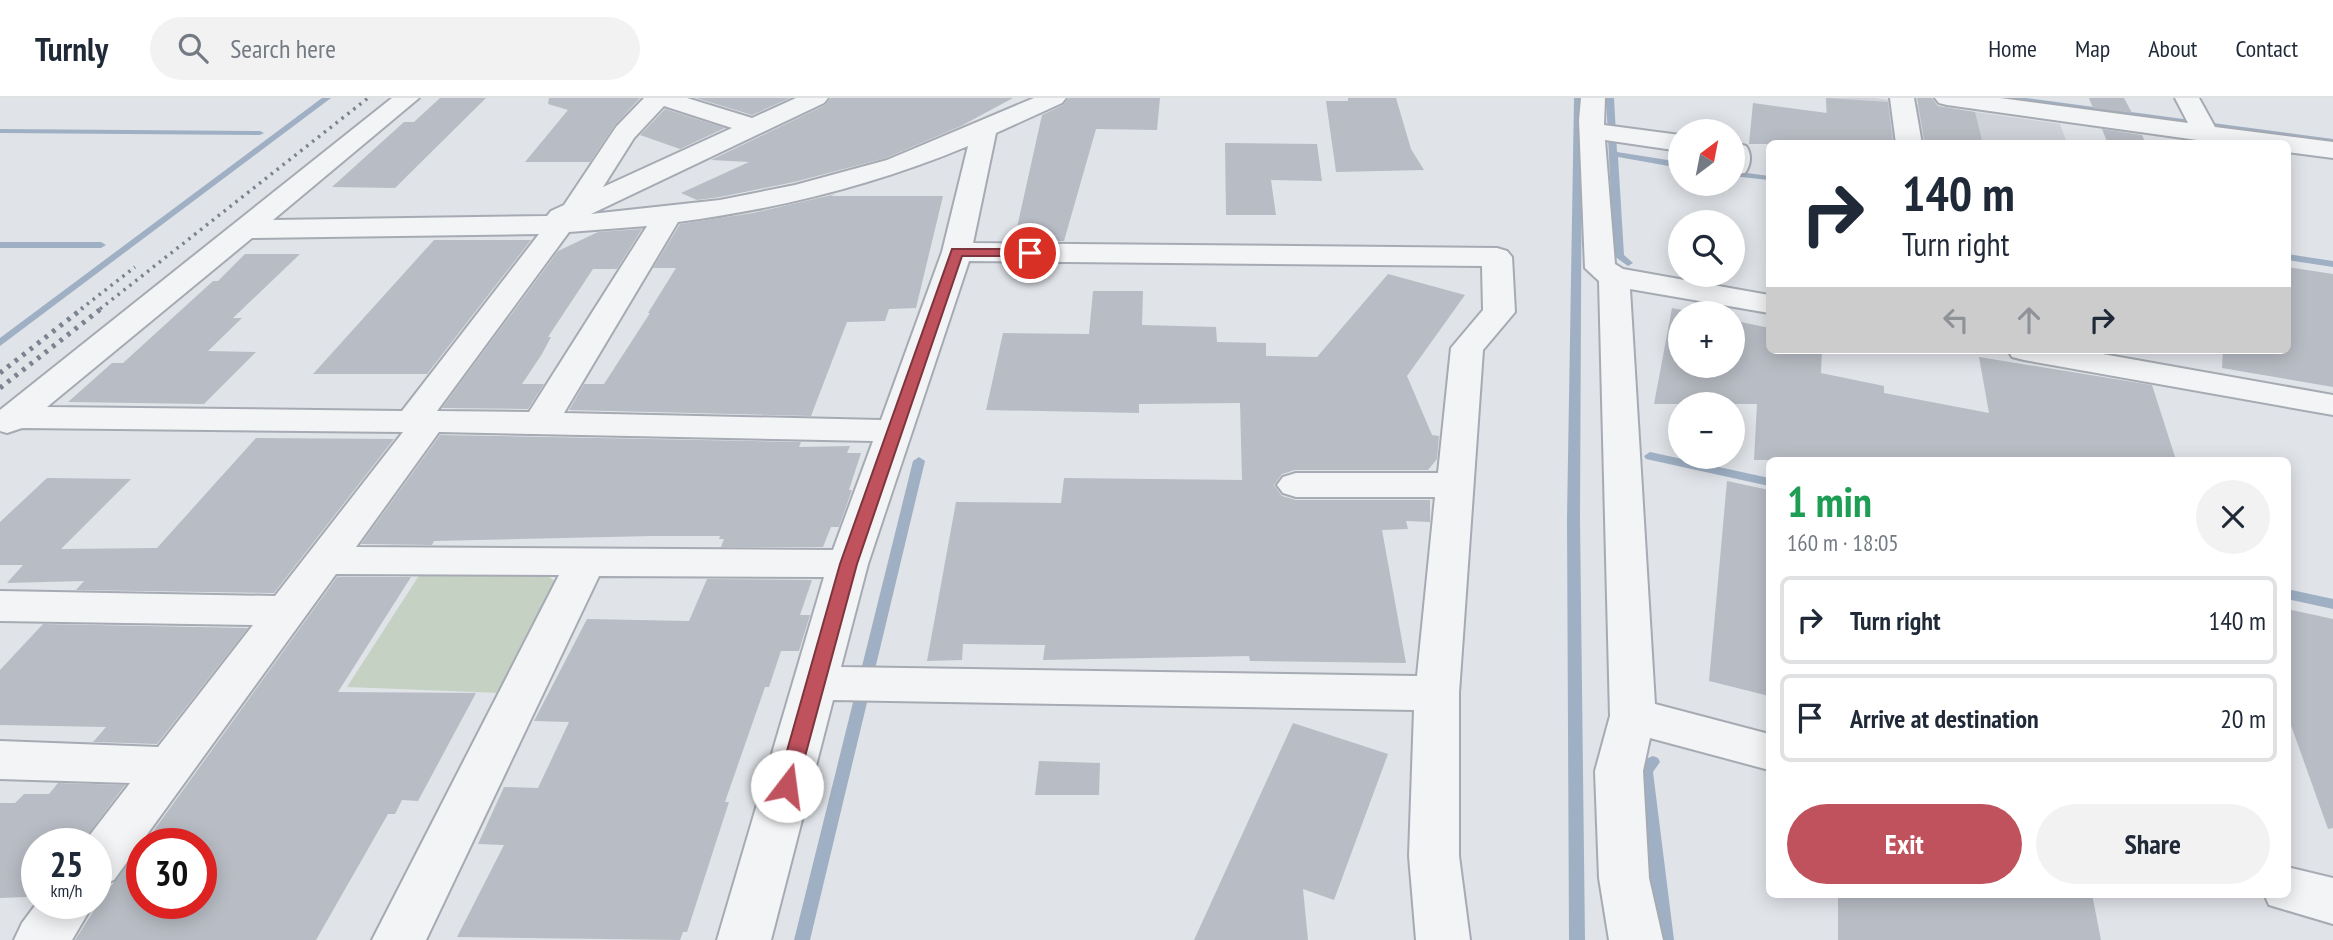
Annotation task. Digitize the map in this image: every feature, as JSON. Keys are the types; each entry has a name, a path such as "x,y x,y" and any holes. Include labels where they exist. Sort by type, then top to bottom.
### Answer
{"street":[{"path":"6,423 407,98"},
{"path":"559,221 816,98"},
{"path":"248,229 559,221 668,215 742,203 871,173 908,161 1054,98"},
{"path":"1593,98 1607,138 1600,268 1614,277 1766,303"},
{"path":"1902,98 1908,140"},
{"path":"1947,98 2077,107"},
{"path":"2033,98 2266,140"},
{"path":"2187,98 2203,127"},
{"path":"112,844 324,560 559,221 648,104 664,99 754,127"},
{"path":"744,940 823,683 848,564 897,431 957,252 984,129"},
{"path":"1607,138 1668,142"},
{"path":"2291,145 2333,150"},
{"path":"540,423 668,215"},
{"path":"957,252 1497,257 1499,312 1467,348 1453,485 1437,693 1434,856 1443,940"},
{"path":"1614,277 1633,716 1619,771 1624,878 1636,940"},
{"path":"2046,354 2333,405"},
{"path":"6,423 540,423 897,431"},
{"path":"1296,485 1453,485"},
{"path":"324,560 848,564"},
{"path":"399,940 586,562"},
{"path":"0,606 285,611"},
{"path":"823,683 1437,693"},
{"path":"1633,716 1766,751"},
{"path":"0,760 170,766"},
{"path":"2291,890 2333,901"},
{"path":"41,940 56,919"}],"shaded area":[{"path":"1826,98 1874,98 2060,124 2066,140 1826,140"}],"green space":[{"path":"420,574 548,576 561,586 501,693 347,687"}],"building":[{"path":"440,98 486,98 395,188 332,187 404,122 414,122"},
{"path":"549,98 640,98 614,126 590,162 525,162 568,110 548,104"},
{"path":"696,98 790,98 752,115"},
{"path":"831,98 1013,98 961,126 886,158 794,182 720,197 697,200 681,193 749,162 711,160 825,105"},
{"path":"1069,98 1160,98 1157,130 1096,129 1064,241 1014,241 1042,115 1063,105"},
{"path":"1348,98 1396,98 1411,149 1424,170 1336,172 1326,101 1348,101"},
{"path":"1826,98 1888,102 1893,140 1766,140 1766,144 1749,144 1753,103 1827,113"},
{"path":"1917,98 1932,98 1938,106 1975,112 1982,140 1924,140"},
{"path":"2089,98 2124,98 2132,113 2093,108"},
{"path":"665,109 725,128 680,149 640,135"},
{"path":"2102,129 2142,135 2144,140 2106,140"},
{"path":"1225,143 1317,144 1322,181 1271,180 1276,215 1226,215"},
{"path":"836,194 831,196 943,196 916,308 889,309 885,321 847,322 811,416 569,410 584,384 604,384 650,313 676,268 653,268 680,224 753,213"},
{"path":"642,229 617,269 593,269 548,337 551,337 522,384 544,384 528,409 442,408 558,251 598,232"},
{"path":"434,240 531,240 427,374 313,374"},
{"path":"245,254 300,254 233,318 242,318 208,351 256,352 204,404 68,402 112,363 123,363 213,281 218,281"},
{"path":"2291,268 2333,274 2333,387 2222,368 2223,354 2291,354"},
{"path":"1388,274 1465,295 1407,376 1432,435 1439,436 1437,459 1428,470 1295,470 1282,474 1274,485 1282,496 1296,500 1430,500 1430,522 1406,521 1408,529 1382,530 1406,663 1250,661 1249,656 1043,660 1045,645 963,644 962,660 927,661 956,502 1061,503 1064,478 1242,480 1240,403 1139,404 1139,413 986,410 1003,333 1089,334 1093,291 1143,291 1142,325 1216,327 1217,342 1266,343 1266,356 1317,357"},
{"path":"1745,323 1766,327 1766,354 1822,354 1821,373 1884,386 1884,393 1989,413 1979,357 2152,385 2175,457 1766,457 1766,460 1754,460 1757,404 1745,404 1745,392 1668,392 1668,404 1654,404 1668,329 1668,378 1745,378"},
{"path":"440,435 801,442 799,447 850,446 847,453 861,453 839,527 831,527 823,547 721,547 724,539 719,539 720,536 434,541 432,545 361,544"},
{"path":"256,438 394,439 274,593 76,590 84,581 7,583 23,565 0,565 0,522 47,478 131,479 61,549 157,548"},
{"path":"1727,481 1766,489 1766,695 1709,681"},
{"path":"337,577 411,577 338,692 476,693 418,801 402,800 395,814 388,814 316,940 75,940 89,919 112,919 112,885 126,867 126,919 217,919 217,828 156,828"},
{"path":"707,579 812,580 800,615 810,615 799,651 781,651 769,687 765,687 725,802 729,802 687,932 683,932 680,940 457,937 504,845 478,844 504,787 538,788 569,722 534,721 587,619 689,621"},
{"path":"2291,610 2333,619 2333,828 2328,829 2291,725"},
{"path":"43,624 248,628 157,744 93,742 106,727 0,725 0,670"},
{"path":"1293,723 1388,754 1334,900 1303,889 1308,940 1194,940"},
{"path":"1039,761 1100,763 1099,795 1035,795"},
{"path":"58,783 125,785 93,828 21,828 21,897 0,898 0,803 15,803 24,794 49,794"},
{"path":"1838,898 2093,898 2101,940 1838,940"}],"waterway":[{"path":"0,343 327,98"},
{"path":"1577,940 1573,519 1578,98"},
{"path":"1610,98 1613,154"},
{"path":"2009,98 2333,141"},
{"path":"0,131 260,133"},
{"path":"1613,154 1668,163"},
{"path":"1613,154 1619,256 1628,263"},
{"path":"1745,175 1766,178"},
{"path":"0,245 101,245"},
{"path":"2291,258 2333,264"},
{"path":"1650,456 1766,481"},
{"path":"802,940 919,461"},
{"path":"2291,595 2333,604"},
{"path":"1653,762 1645,770 1666,940"}],"railway":[{"path":"100,309 368,98"},
{"path":"81,309 135,267"},
{"path":"0,373 83,308"},
{"path":"0,388 102,308"}],"route":[{"path":"787,786 848,564 897,431 957,252 1030,253"}]}
